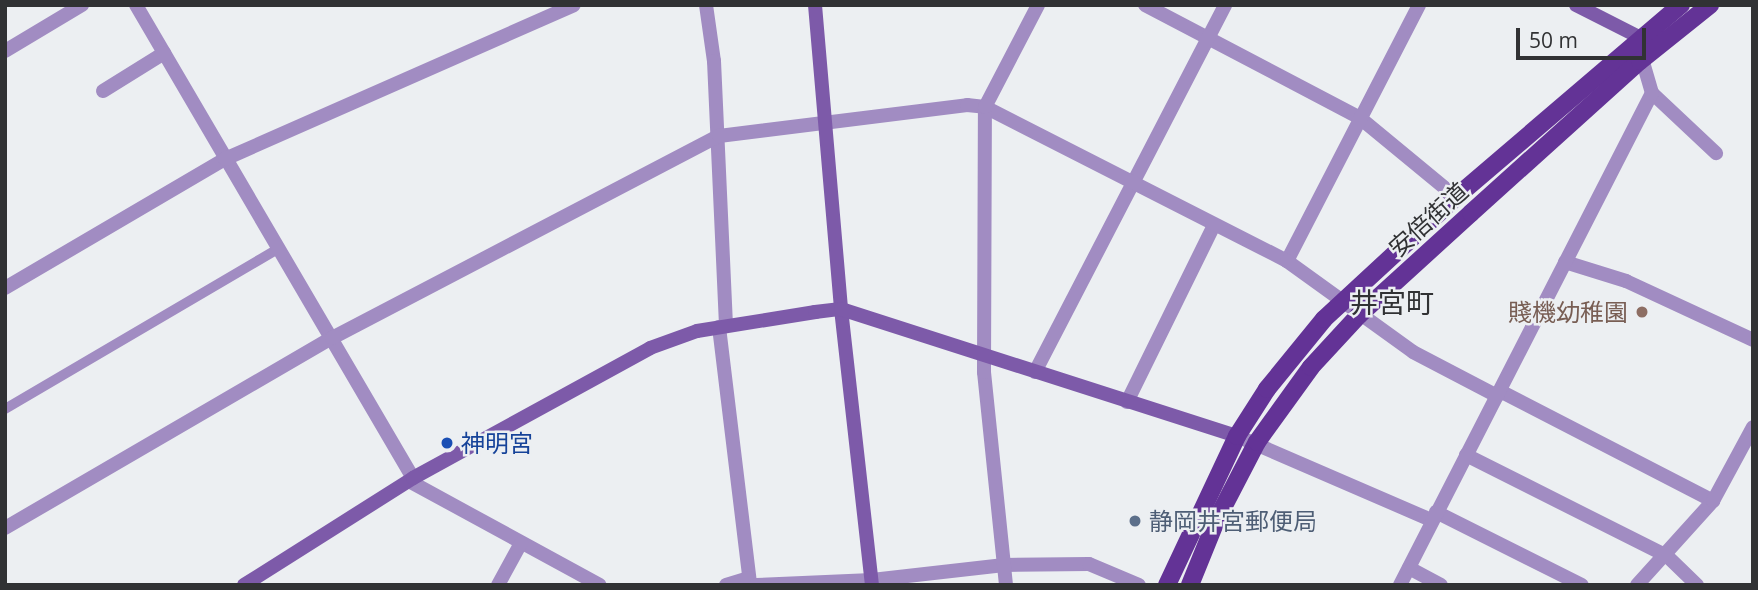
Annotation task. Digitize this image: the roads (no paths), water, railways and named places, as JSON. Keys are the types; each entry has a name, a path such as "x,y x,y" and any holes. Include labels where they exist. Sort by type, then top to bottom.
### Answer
{"main road":[{"name":"安倍街道","path":"1167,585 1237,436 1266,389 1341,301 1639,37 1681,5"},
{"name":"安倍街道","path":"1190,585 1216,521 1257,442 1311,368 1359,315 1640,61 1710,5"}],"street":[{"path":"5,51 82,5"},
{"path":"136,5 332,338 411,479 600,585"},
{"path":"5,288 225,159 574,5"},
{"path":"706,5 719,136 723,326 752,582"},
{"path":"815,5 841,309 872,582"},
{"path":"1006,585 984,372 985,107 1038,5"},
{"path":"1145,5 1360,118 1457,197"},
{"path":"1035,372 1225,5"},
{"path":"1287,261 1419,5"},
{"path":"1576,5 1639,37 1640,61 1652,93 1716,153"},
{"path":"103,91 164,53"},
{"path":"1400,585 1652,93"},
{"path":"5,528 332,338 719,136 967,105 985,107 1287,261 1413,352 1713,501"},
{"path":"1128,402 1214,225"},
{"path":"1564,262 1638,286 1753,340"},
{"path":"244,585 411,479 650,348 723,326 841,309 1257,442 1434,516 1582,585"},
{"path":"1637,585 1667,556 1713,501 1753,427"},
{"path":"1466,455 1667,556 1697,585"},
{"path":"498,585 521,543"},
{"path":"726,585 752,582 872,582 1004,565 1089,564 1139,585"},
{"path":"1409,568 1441,585"}],"lane":[{"path":"5,409 278,249"}],"place":[{"name":"賤機幼稚園","path":"1642,312"},
{"name":"神明宮","path":"447,443"},
{"name":"静岡井宮郵便局","path":"1135,521"}],"district":[{"name":"井宮町","path":"1392,302"}]}
